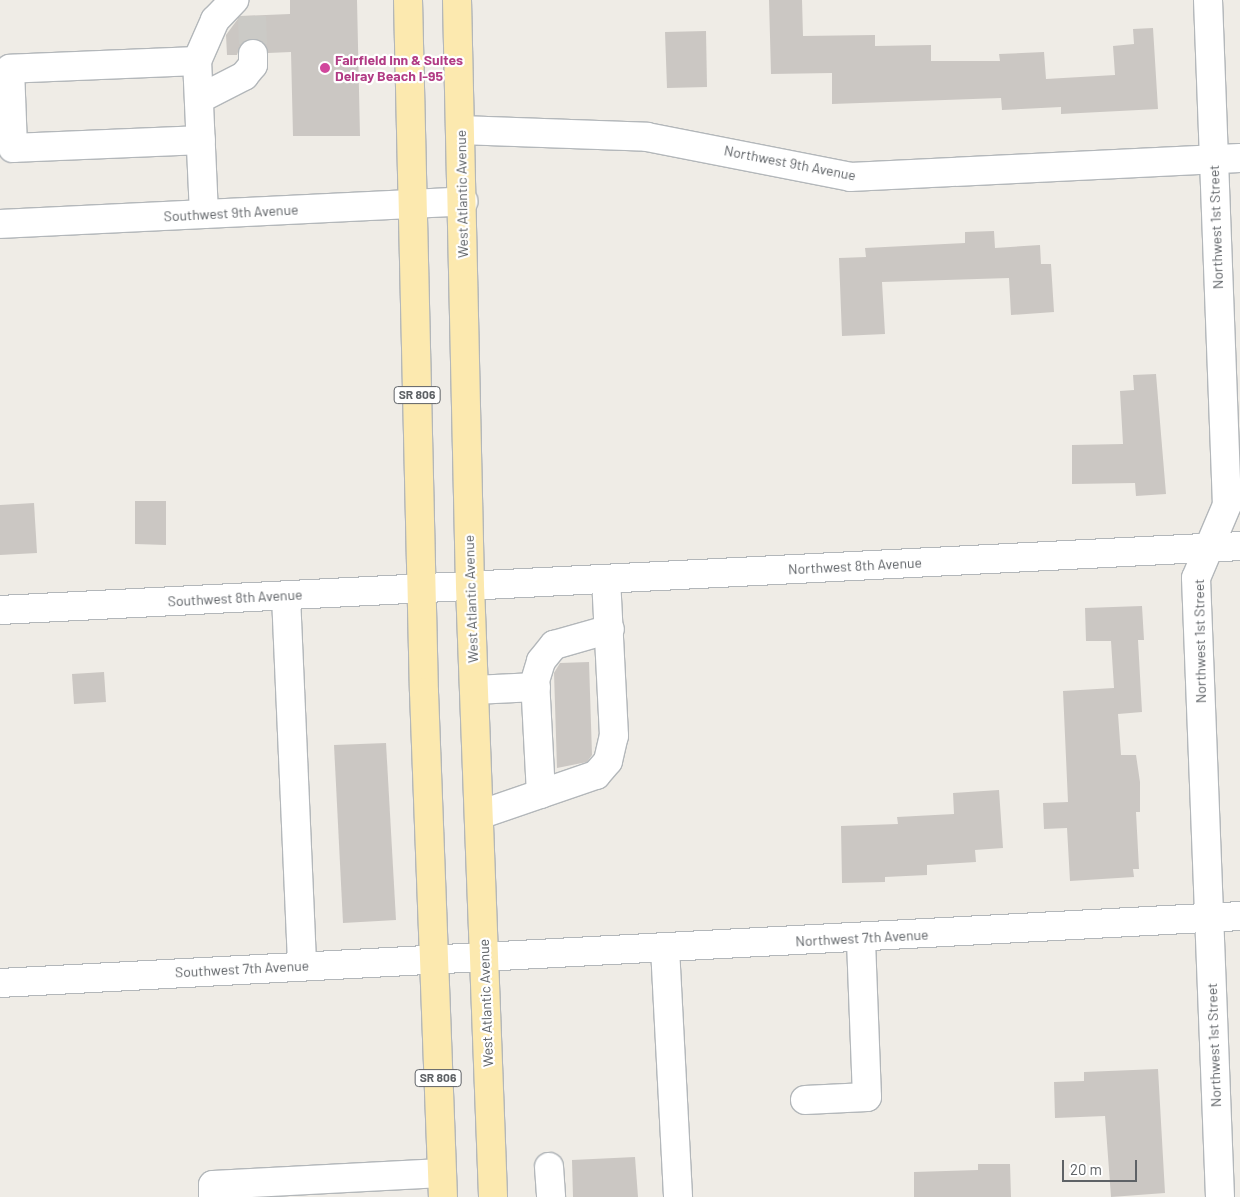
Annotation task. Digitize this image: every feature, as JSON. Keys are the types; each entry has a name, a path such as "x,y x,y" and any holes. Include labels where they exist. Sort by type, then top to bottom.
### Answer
{"main road":[{"name":"SR 806","path":"408,0 411,204 422,587 443,1185"},
{"name":"West Atlantic Avenue","path":"457,0 470,586 493,1197"}],"street":[{"name":"Northwest 1st Street","path":"1208,0 1227,158 1227,505 1196,578 1210,918 1228,1111 1220,1197"},
{"path":"204,214 198,61 215,20 242,5"},
{"path":"199,99 244,76 253,64 253,54"},
{"path":"198,61 10,69 13,148 201,140"},
{"name":"Northwest 9th Avenue","path":"460,130 647,137 850,177 1227,158"},
{"name":"Southwest 9th Avenue","path":"0,224 462,202"},
{"name":"Northwest 8th Avenue","path":"470,586 1240,546"},
{"path":"479,815 596,775 608,761 614,736 606,579"},
{"name":"Southwest 8th Avenue","path":"0,610 470,586"},
{"path":"286,596 302,966"},
{"path":"541,794 536,687 540,661 554,645 610,629"},
{"path":"474,690 536,687"},
{"name":"Northwest 7th Avenue","path":"484,958 1240,916"},
{"path":"805,1100 867,1097 861,938"},
{"path":"664,948 678,1197"},
{"name":"Southwest 7th Avenue","path":"0,983 434,959 484,958"},
{"path":"549,1167 551,1197"},
{"path":"213,1197 213,1185 443,1185"}],"building":[{"name":"Fairfield Inn & Suites Delray Beach I-95","path":"290,0 357,0 360,136 293,136 291,52 268,53 261,41 253,38 240,46 237,55 227,55 226,35 240,16 290,14"},
{"path":"769,0 802,0 803,36 875,35 875,46 931,45 931,61 1000,61 999,54 1044,52 1046,79 1115,75 1113,46 1134,44 1133,29 1153,28 1158,109 1061,114 1061,107 1002,110 1001,98 832,104 832,73 771,74"},
{"path":"706,31 707,87 667,88 665,32"},
{"path":"994,231 995,248 1040,245 1041,264 1051,264 1054,312 1011,315 1009,278 882,282 885,334 842,336 839,258 866,257 865,248 965,243 965,232"},
{"path":"1156,374 1166,494 1136,496 1135,483 1072,484 1072,445 1123,444 1120,391 1134,390 1133,375"},
{"path":"135,501 166,501 166,545 135,544"},
{"path":"34,503 37,553 0,555 0,505"},
{"path":"1142,606 1144,640 1138,640 1142,712 1118,714 1121,755 1136,755 1140,782 1140,812 1136,812 1139,869 1133,869 1134,877 1070,881 1067,828 1044,829 1043,803 1068,802 1063,691 1114,688 1111,641 1086,641 1085,608"},
{"path":"589,662 592,755 587,762 557,768 554,673 560,663"},
{"path":"104,672 106,702 74,704 72,674"},
{"path":"386,743 396,920 343,923 334,745"},
{"path":"999,790 1003,848 975,850 976,862 927,865 927,875 885,877 885,882 842,883 841,826 898,824 897,817 954,814 953,793"},
{"path":"1158,1069 1165,1193 1111,1197 1105,1116 1055,1118 1054,1082 1084,1081 1084,1072"},
{"path":"635,1157 638,1197 573,1197 572,1160"},
{"path":"978,1164 1010,1164 1011,1197 914,1197 914,1172 978,1170"}],"tunnel":[{"path":"252,16 253,54"}],"place":[{"name":"Fairfield Inn & Suites Delray Beach I-95","path":"325,68"}]}
